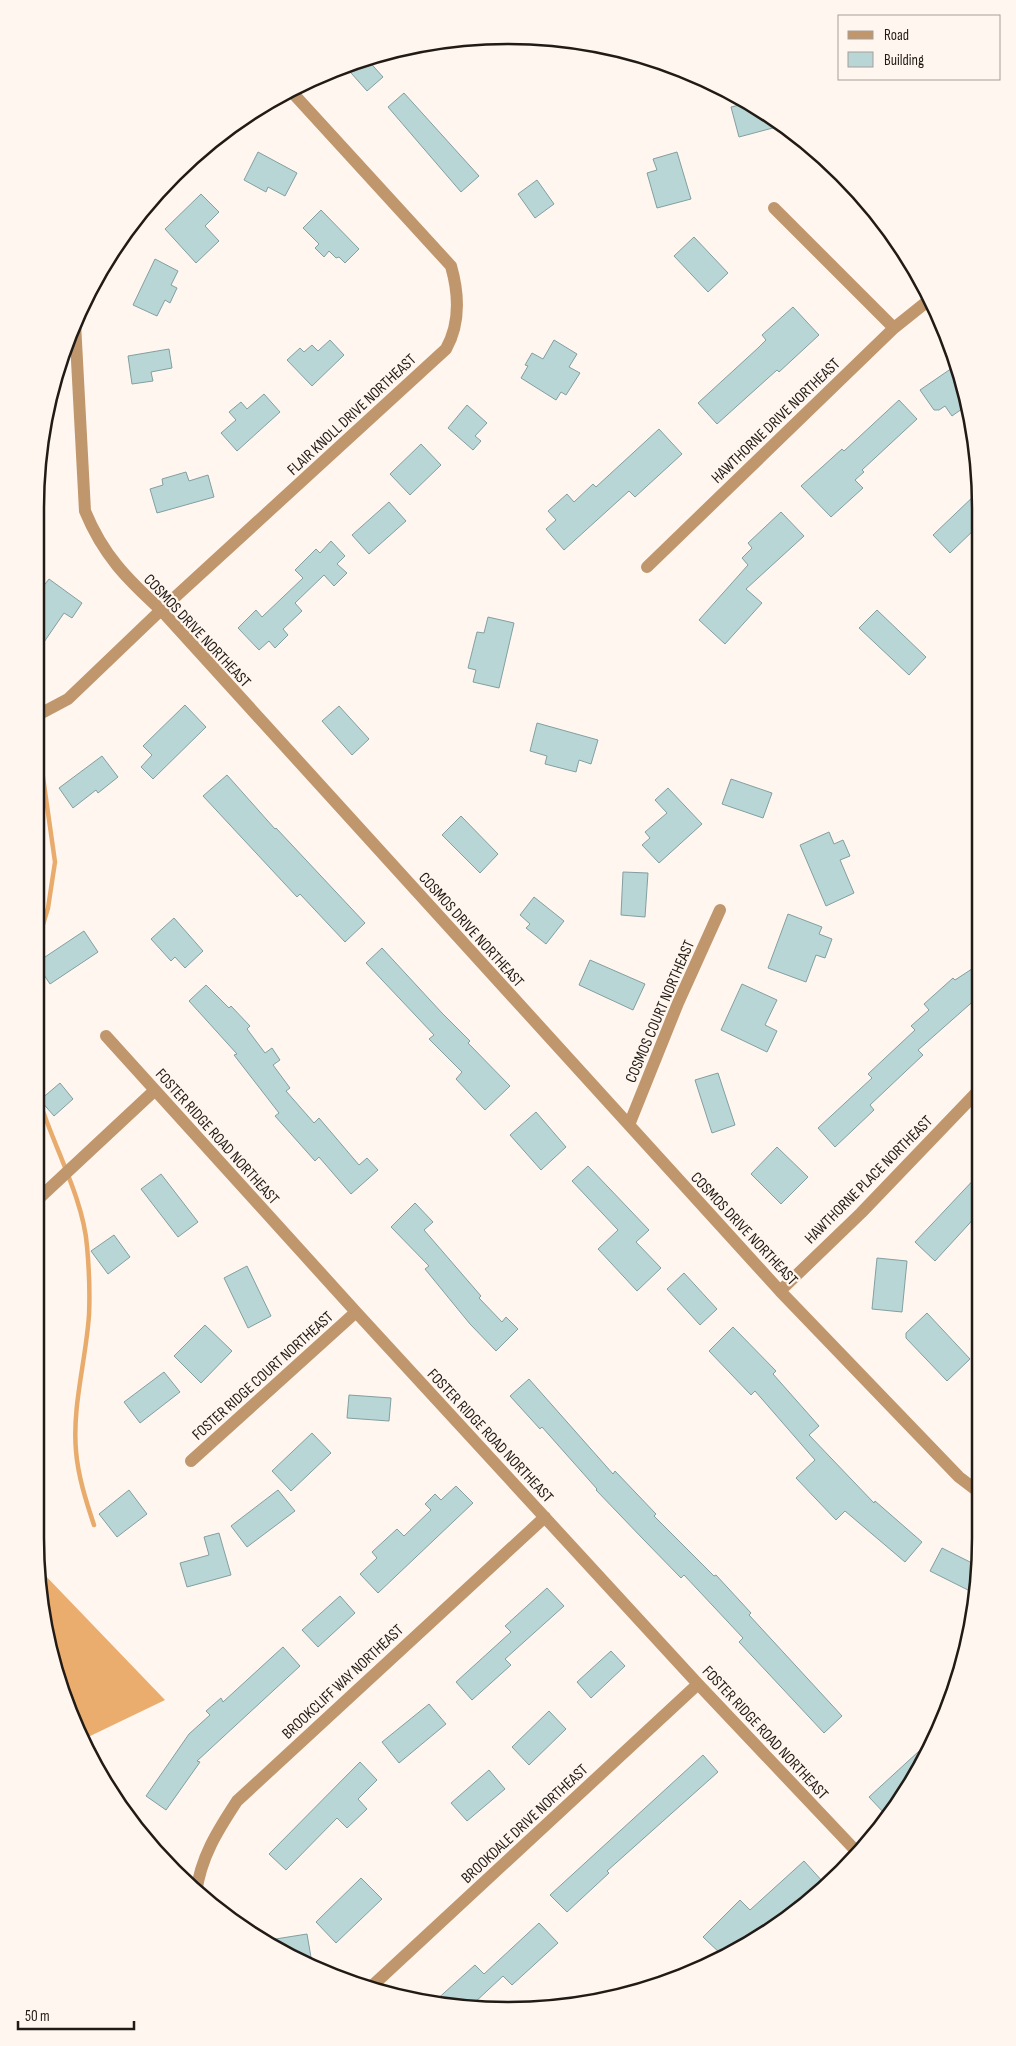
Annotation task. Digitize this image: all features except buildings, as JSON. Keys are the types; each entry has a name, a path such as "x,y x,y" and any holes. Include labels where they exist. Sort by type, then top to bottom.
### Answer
{"street":[{"name":"FLAIR KNOLL DRIVE NORTHEAST","path":"44,712 68,699 161,610 446,349 453,336 456,320 456,284 451,266 295,96"},
{"path":"774,208 894,328"},
{"name":"HAWTHORNE DRIVE NORTHEAST","path":"647,567 894,328 924,304"},
{"name":"COSMOS DRIVE NORTHEAST","path":"76,338 85,511 95,535 110,556 128,579 161,610 780,1291 959,1477 972,1487"},
{"name":"COSMOS COURT NORTHEAST","path":"629,1126 678,1004 720,910"},
{"name":"FOSTER RIDGE ROAD NORTHEAST","path":"106,1036 154,1091 544,1517 853,1848"},
{"path":"44,1194 154,1091"},
{"name":"HAWTHORNE PLACE NORTHEAST","path":"780,1291 861,1212 972,1097"},
{"name":"FOSTER RIDGE COURT NORTHEAST","path":"191,1461 356,1312"},
{"name":"BROOKCLIFF WAY NORTHEAST","path":"198,1883 212,1840 237,1801 544,1517"},
{"name":"BROOKDALE DRIVE NORTHEAST","path":"376,1983 698,1684"}],"shaded area":[{"path":"46,1576 165,1700 89,1737 68,1687 60,1658 53,1629"}],"waterway":[{"path":"44,784 55,862 48,908 44,921"},
{"path":"44,1114 79,1207 87,1246 89,1315 75,1434 79,1470 85,1498 94,1525"}]}
